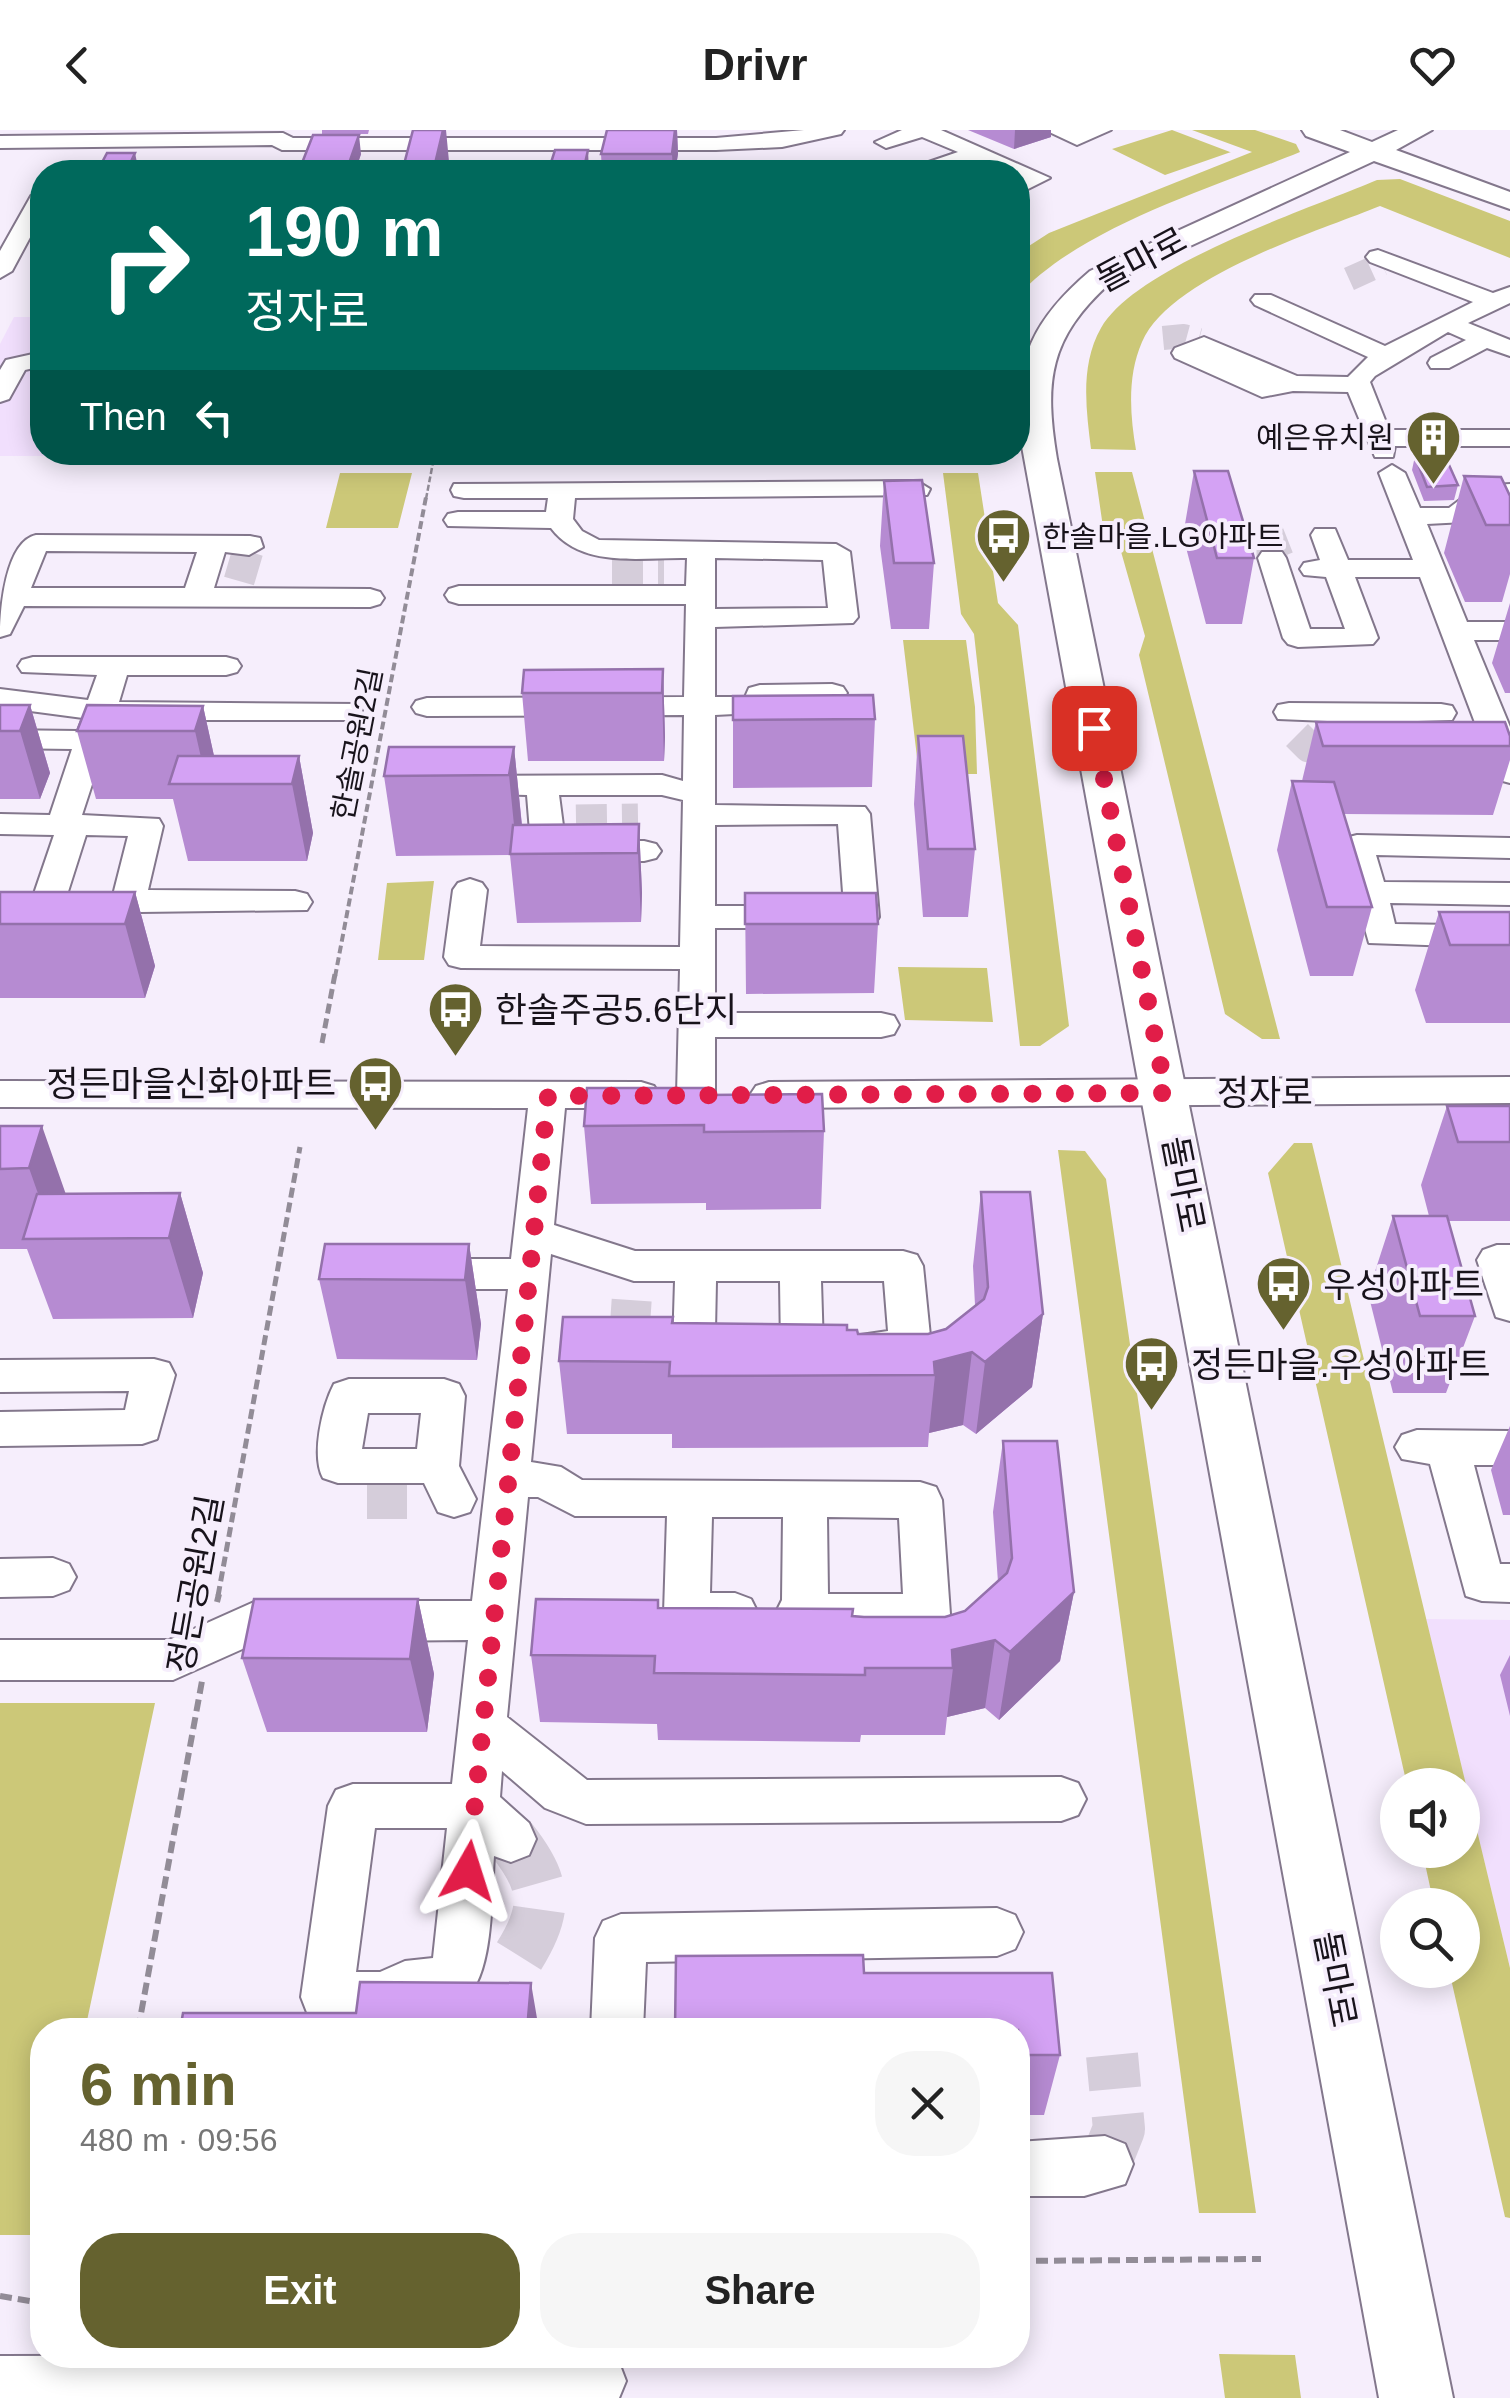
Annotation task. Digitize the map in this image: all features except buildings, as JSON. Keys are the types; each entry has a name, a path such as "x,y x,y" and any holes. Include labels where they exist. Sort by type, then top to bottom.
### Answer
{"main road":[{"path":"1315,130 1387,138 1510,182"},
{"path":"1387,138 1510,201"},
{"name":"돌마로","path":"1030,418 1048,334 1071,300 1100,276 1387,138"},
{"name":"돌마로","path":"1030,454 1166,1093 1416,2398"}],"street":[{"path":"0,142 713,137 782,142 830,130"},
{"path":"916,160 879,139 923,130 994,160"},
{"path":"1055,130 1077,139 1102,130"},
{"path":"957,160 977,153"},
{"path":"0,272 30,218"},
{"path":"1387,266 1502,298"},
{"path":"1412,294 1442,282"},
{"path":"1502,298 1386,356 1362,372 1358,385 1454,631 1501,717 1502,766"},
{"path":"1263,300 1386,356"},
{"path":"1450,324 1510,349"},
{"path":"1440,363 1486,339"},
{"path":"1201,342 1293,383 1358,385"},
{"path":"0,394 15,366 30,358"},
{"path":"1385,454 1510,438"},
{"path":"464,490 917,489"},
{"path":"459,595 601,585 700,606 843,618 836,552 594,548 572,537 560,520 562,490"},
{"path":"1410,516 1454,516 1488,492 1510,492"},
{"path":"458,520 560,520"},
{"path":"1324,535 1338,568 1363,638 1298,638 1274,563 1338,568 1430,568"},
{"path":"0,628 36,543 211,553 250,544 249,547"},
{"path":"696,1095 701,551"},
{"path":"197,597 211,553"},
{"path":"14,596 370,598"},
{"path":"1454,631 1510,631"},
{"path":"33,666 226,666"},
{"path":"39,930 95,725 116,666"},
{"path":"662,673 699,672"},
{"path":"427,707 699,706 770,716 760,694 832,693"},
{"path":"0,698 95,725 210,740"},
{"path":"0,739 95,725 348,710"},
{"path":"1289,712 1441,713"},
{"path":"1365,713 1376,748"},
{"path":"1338,748 1376,748 1396,756 1429,756"},
{"path":"433,786 662,785 698,804 854,814 862,916 697,917"},
{"path":"539,786 562,820 547,844 558,851 644,851"},
{"path":"0,824 67,834"},
{"path":"0,852 67,834 146,826 120,918 102,928 0,930"},
{"path":"1510,848 1357,845 1381,935 1510,937"},
{"path":"470,890 462,957 697,958"},
{"path":"1370,892 1510,894"},
{"path":"126,901 295,902"},
{"path":"696,1025 881,1024"},
{"name":"정자로","path":"0,1094 548,1096 1510,1090"},
{"path":"511,1839 474,1806 548,1096"},
{"path":"385,1274 531,1253 634,1273 696,1266 904,1266 910,1346 694,1347 696,1266"},
{"path":"1510,1260 1497,1260 1510,1306"},
{"path":"800,1266 802,1348"},
{"path":"0,1376 154,1375 142,1428 0,1429"},
{"path":"1510,1448 1433,1448 1482,1582 1510,1582"},
{"path":"438,1488 506,1489 546,1480 575,1498 920,1500 926,1614 687,1613 690,1499"},
{"path":"804,1500 805,1614"},
{"path":"0,1578 53,1578"},
{"path":"0,1660 173,1660 254,1622 492,1620"},
{"path":"482,1725 562,1792 586,1802 1061,1798"},
{"path":"618,2018 621,1938 997,1932"},
{"path":"1030,2168 1105,2164"},
{"path":"0,2385 601,2378"}],"path":[{"name":"한솔공원2길","path":"322,1043 433,465"},
{"name":"정든공원2길","path":"214,1618 300,1147"},
{"name":"정든공원2길","path":"140,2018 203,1677"},
{"path":"1030,2260 1261,2259"},
{"path":"0,2296 30,2301"}],"shaded area":[{"path":"1172,130 1231,152 1165,175 1112,149"},
{"path":"1192,130 1255,130 1296,144 1300,152 1111,230 1075,250 1030,285 1030,245 1049,233 1252,152"},
{"path":"1400,179 1510,221 1510,258 1380,206 1248,259 1182,297 1158,319 1142,342 1131,396 1136,450 1091,449 1086,403 1090,357 1101,328 1120,305 1186,262 1269,223 1377,180"},
{"path":"14,317 30,317 30,456 0,456 0,344"},
{"path":"1095,472 1132,472 1280,1039 1262,1039 1225,1014 1139,655 1145,636 1118,541 1104,534"},
{"path":"340,473 412,473 398,528 326,528"},
{"path":"943,473 978,473 998,603 1018,625 1069,1026 1040,1046 1020,1046 974,634 961,614"},
{"path":"903,640 966,640 975,707 977,774 919,774"},
{"path":"434,881 424,960 378,960 387,883"},
{"path":"898,967 987,968 993,1022 905,1020"},
{"path":"1294,1143 1312,1143 1462,1768 1403,1768 1268,1173"},
{"path":"1058,1150 1085,1151 1106,1179 1256,2213 1199,2213"},
{"path":"1426,1619 1510,1620 1510,1968 1480,1843 1480,1768 1462,1768"},
{"path":"0,1703 155,1703 88,2018 30,2018 30,2235 0,2235"},
{"path":"1480,1843 1510,1968 1510,2218 1505,2217 1453,1988 1480,1988 1480,1888 1430,1888 1426,1868 1480,1868"},
{"path":"1219,2354 1295,2355 1301,2398 1225,2398"}],"tunnel":[{"path":"1349,279 1382,264"},
{"path":"1163,338 1184,336 1199,340"},
{"path":"1272,558 1272,544 1287,538"},
{"path":"239,581 249,547"},
{"path":"612,574 664,574"},
{"path":"1297,735 1309,747 1337,749"},
{"path":"576,820 638,819"},
{"path":"629,1340 633,1280"},
{"path":"367,1499 424,1499"},
{"path":"511,1839 531,1869 539,1896 535,1924 519,1956"},
{"path":"1105,2164 1119,2129 1112,2055"}],"place":[{"name":"예은유치원","path":"1433,486"},
{"name":"한솔마을.LG아파트","path":"1003,585"},
{"name":"한솔주공5.6단지","path":"456,1058"},
{"name":"정든마을신화아파트","path":"375,1132"},
{"name":"우성아파트","path":"1284,1333"},
{"name":"정든마을.우성아파트","path":"1152,1413"}],"route":[{"path":"468,1871 548,1096 1166,1093 1094,728"}]}
